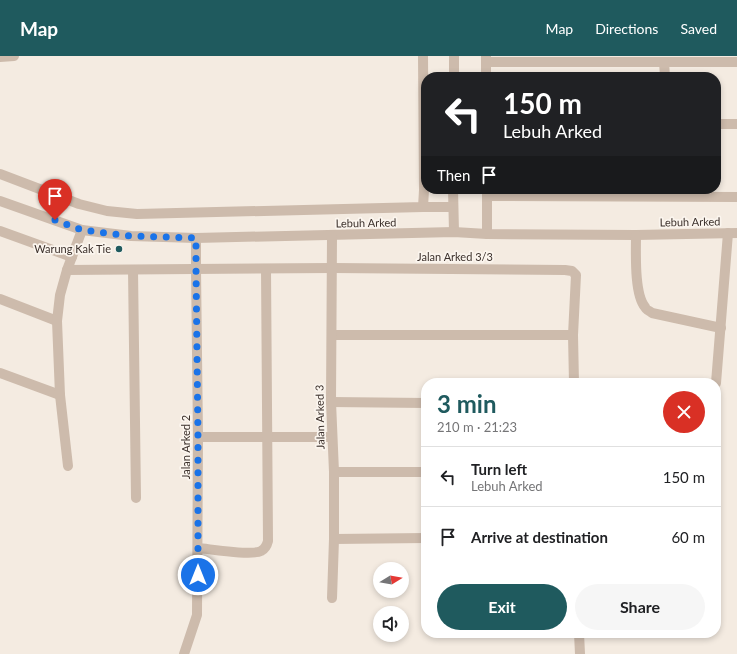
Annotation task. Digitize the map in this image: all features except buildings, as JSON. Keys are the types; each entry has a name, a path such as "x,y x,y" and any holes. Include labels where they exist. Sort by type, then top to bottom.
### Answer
{"street":[{"path":"0,57 14,56"},
{"path":"423,56 423,72"},
{"path":"454,56 454,72"},
{"path":"486,72 486,59 664,62 724,59 737,62"},
{"path":"664,62 665,72"},
{"path":"721,124 737,124"},
{"path":"0,174 79,204 107,211 137,214 453,207"},
{"path":"423,207 424,194"},
{"path":"453,194 454,232"},
{"path":"487,194 487,234"},
{"path":"683,194 737,197"},
{"name":"Lebuh Arked","path":"0,201 82,230 130,236 196,238 454,232 487,234 636,235 732,233"},
{"path":"0,230 72,257"},
{"path":"68,466 60,394 57,321 60,295 67,270 82,230"},
{"path":"716,378 720,328 732,233"},
{"path":"636,235 637,278 640,300 645,308 652,313 720,328"},
{"name":"Jalan Arked 3","path":"332,236 331,402 334,472 332,598"},
{"name":"Jalan Arked 2","path":"184,654 198,615 196,238"},
{"name":"Jalan Arked 3/3","path":"67,270 333,268 565,270 572,271 576,275 573,335"},
{"path":"198,548 247,553 260,552 265,548 268,541 266,269"},
{"path":"133,270 136,498"},
{"path":"0,299 57,321"},
{"path":"332,335 573,335 574,378"},
{"path":"0,373 60,394"},
{"path":"331,402 421,402"},
{"path":"198,437 332,437"},
{"path":"334,472 421,472"},
{"path":"334,539 421,538"},
{"path":"579,638 580,654"}],"place":[{"name":"Warung Kak Tie","path":"119,249"}],"route":[{"path":"55,220 82,230 130,236 196,238 198,575"}]}
